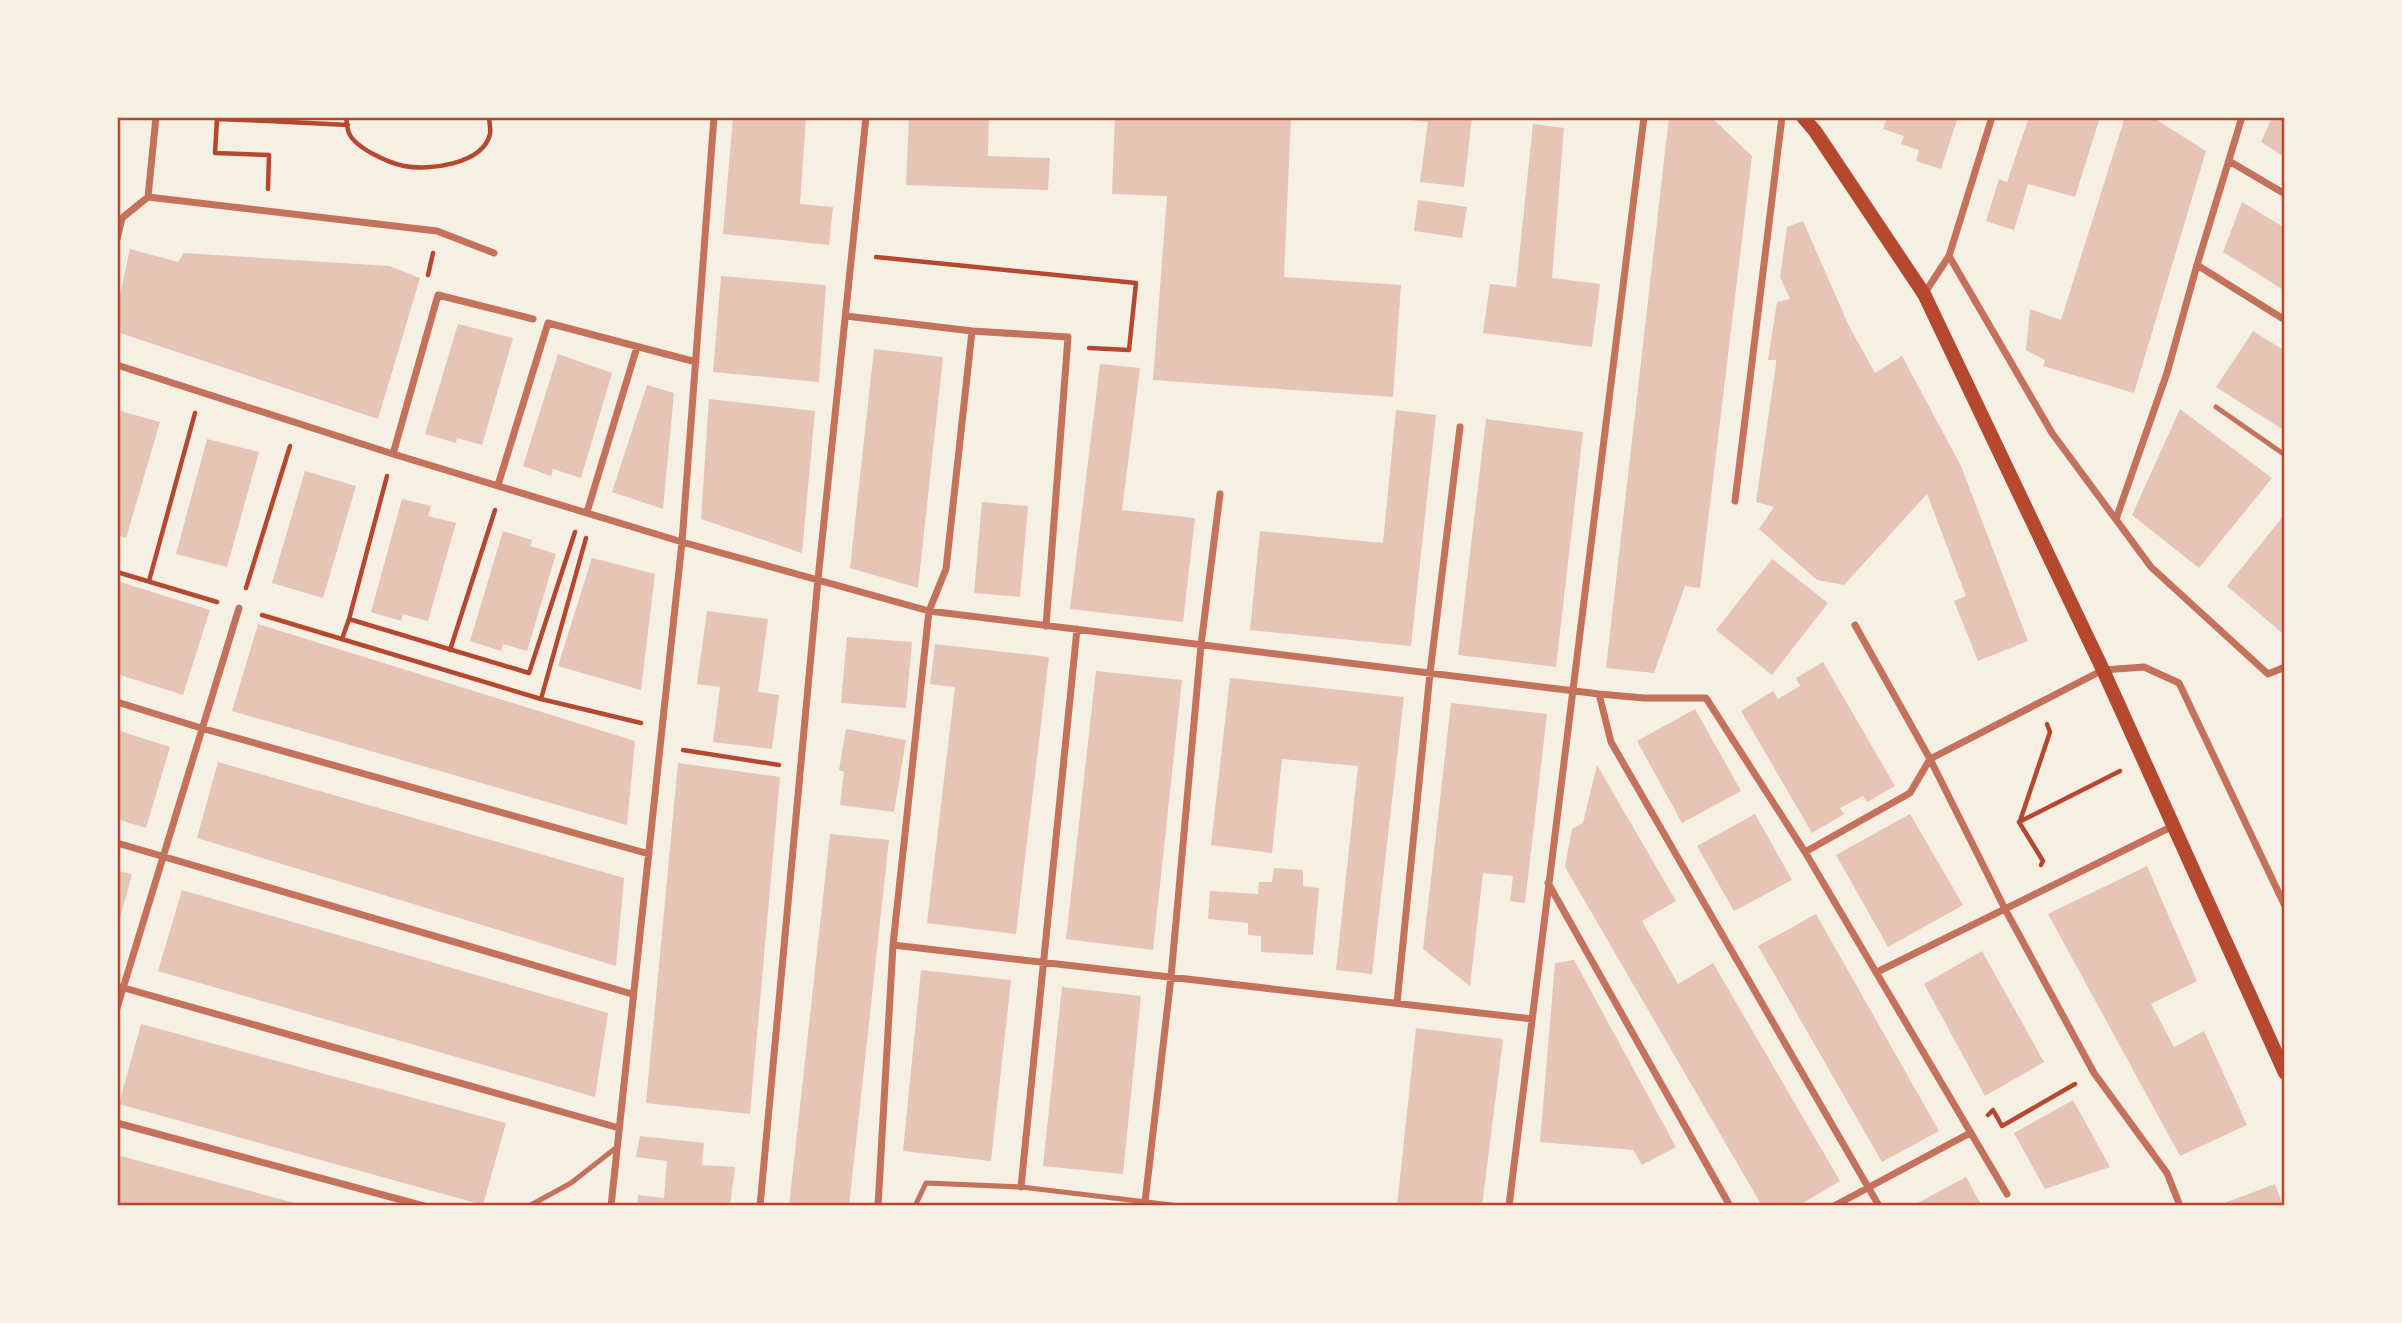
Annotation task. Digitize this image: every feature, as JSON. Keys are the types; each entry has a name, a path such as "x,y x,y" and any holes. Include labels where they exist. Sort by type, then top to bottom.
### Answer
{"main road":[{"path":"1803,117 1924,294 2103,670 2285,1073"}],"street":[{"path":"148,197 156,117"},
{"path":"611,1206 682,542 714,117"},
{"path":"760,1206 818,579 866,117"},
{"path":"1509,1206 1644,117"},
{"path":"1735,501 1782,117"},
{"path":"1924,294 1949,256 1992,117"},
{"path":"2116,519 2167,373 2242,117"},
{"path":"2229,161 2285,194"},
{"path":"117,239 122,218 148,197 438,231 494,253"},
{"path":"1949,256 2052,433 2151,567 2268,674 2285,667"},
{"path":"2197,265 2285,320"},
{"path":"393,454 438,295 534,319"},
{"path":"846,316 972,331 1068,337 1046,626"},
{"path":"500,486 548,324 696,362"},
{"path":"878,1206 892,945 929,611 946,569 972,331"},
{"path":"587,512 637,347"},
{"path":"117,365 393,454 682,542 929,611 1600,694 1644,698 1706,698 1805,852 2007,1194"},
{"path":"1397,1003 1430,673 1460,427"},
{"path":"1146,1202 1171,977 1201,645 1220,494"},
{"path":"117,1008 120,987 164,857 239,608"},
{"path":"1855,625 1930,759 2005,909 2094,1073 2167,1173 2180,1206"},
{"path":"1021,1187 1077,629"},
{"path":"1805,852 1910,793 1930,759 2103,670 2144,667 2179,683 2285,906"},
{"path":"1600,694 1611,742 1879,1206"},
{"path":"117,702 649,854"},
{"path":"1877,972 2173,826"},
{"path":"117,843 632,994"},
{"path":"1548,883 1730,1206"},
{"path":"892,945 1532,1019"},
{"path":"120,987 619,1128"},
{"path":"117,1123 424,1206"},
{"path":"1834,1206 1970,1133"}],"lane":[{"path":"2217,407 2285,455"},
{"path":"530,1206 571,1183 618,1146"},
{"path":"915,1206 926,1183 1021,1187 1180,1206"}],"path":[{"path":"346,117 349,133 358,144 373,154 404,166 438,166 470,158 484,145 490,134 489,117"},
{"path":"267,210 269,155 215,153 217,119 268,119 348,125"},
{"path":"852,254 1136,283 1129,350 1067,346"},
{"path":"149,581 201,392"},
{"path":"239,608 297,423"},
{"path":"342,639 393,454"},
{"path":"450,650 500,486"},
{"path":"349,619 529,673 587,512"},
{"path":"541,699 587,512"},
{"path":"117,572 541,699 663,728"},
{"path":"2038,703 2050,732 2020,822 2043,861 2039,870 2049,888"},
{"path":"661,747 800,768"},
{"path":"2020,822 2143,761"},
{"path":"2002,1126 2094,1073"}],"building":[{"path":"733,117 806,117 800,204 833,207 829,245 723,234"},
{"path":"909,117 989,117 988,156 1050,158 1048,190 906,185"},
{"path":"1115,117 1291,117 1284,277 1401,285 1393,397 1153,380 1167,196 1112,194"},
{"path":"1401,117 1472,117 1464,187 1420,182 1428,122"},
{"path":"1669,117 1711,117 1752,156 1700,588 1685,586 1654,673 1606,668"},
{"path":"1887,117 1958,117 1941,169 1916,161 1919,150 1901,144 1904,136 1883,129"},
{"path":"2029,117 2100,117 2075,197 2028,184 2014,230 1986,221 1999,179 2007,182"},
{"path":"2125,117 2152,117 2206,151 2134,393 2043,366 2045,360 2026,350 2030,309 2061,320"},
{"path":"2272,117 2285,117 2285,157 2261,142"},
{"path":"1533,124 1564,128 1552,278 1600,284 1592,347 1483,333 1490,284 1516,287"},
{"path":"1418,200 1467,207 1462,238 1414,231"},
{"path":"2242,202 2285,228 2285,291 2223,252"},
{"path":"1803,221 1849,326 1875,373 1902,356 1961,466 2028,641 1978,661 1954,601 1966,596 1927,494 1844,585 1817,580 1759,529 1774,507 1756,502 1776,364 1776,360 1768,360 1777,302 1790,299 1780,277 1787,227"},
{"path":"130,249 178,262 184,253 389,266 420,278 378,419 117,332 117,309"},
{"path":"721,276 826,285 819,382 713,372"},
{"path":"458,324 513,338 482,445 457,438 456,443 425,434"},
{"path":"2253,331 2285,351 2285,431 2216,387"},
{"path":"874,349 943,357 918,588 850,568"},
{"path":"558,354 612,373 581,478 553,469 551,476 523,466"},
{"path":"1100,364 1140,368 1122,510 1195,518 1183,622 1070,609"},
{"path":"647,385 674,393 663,509 612,492"},
{"path":"709,399 815,411 802,553 701,519"},
{"path":"2180,409 2272,478 2199,568 2132,515"},
{"path":"117,410 160,422 126,538 117,535"},
{"path":"1396,410 1436,415 1411,646 1250,630 1260,531 1383,543"},
{"path":"1486,419 1583,432 1556,667 1458,655"},
{"path":"207,439 259,452 227,567 176,554"},
{"path":"305,471 356,486 323,598 272,583"},
{"path":"402,499 431,506 428,516 456,523 428,621 403,614 401,621 371,612"},
{"path":"982,502 1028,506 1020,597 974,593"},
{"path":"2285,514 2285,631 2281,632 2227,586"},
{"path":"503,531 532,540 530,546 556,554 527,651 503,644 501,651 470,641"},
{"path":"592,558 655,574 641,690 558,666"},
{"path":"1772,559 1828,603 1772,675 1716,630"},
{"path":"117,581 210,610 183,695 117,674"},
{"path":"707,611 768,619 758,692 779,695 772,749 713,742 720,687 697,684"},
{"path":"258,624 635,741 627,825 232,711"},
{"path":"847,637 912,642 906,708 841,703"},
{"path":"935,644 1049,657 1016,934 927,923 955,687 930,684"},
{"path":"1823,662 1895,786 1867,802 1863,796 1840,808 1844,814 1812,833 1741,711 1773,691 1778,699 1800,686 1796,678"},
{"path":"1096,671 1182,680 1153,950 1066,939"},
{"path":"1230,678 1404,697 1372,974 1336,970 1358,766 1282,759 1272,853 1211,845"},
{"path":"1451,703 1547,714 1525,903 1510,901 1513,876 1483,873 1470,986 1423,949"},
{"path":"1695,709 1741,791 1682,823 1637,741"},
{"path":"846,729 906,740 894,812 840,805 844,772 839,770"},
{"path":"117,730 170,747 146,828 117,819"},
{"path":"218,762 624,878 616,966 197,838"},
{"path":"678,763 780,777 750,1114 646,1103"},
{"path":"1597,765 1676,901 1642,921 1678,984 1713,963 1840,1181 1798,1206 1762,1206 1565,867 1572,829 1583,823"},
{"path":"1755,814 1792,880 1734,911 1697,846"},
{"path":"1910,814 1963,905 1888,947 1836,855"},
{"path":"830,834 889,840 849,1206 789,1206"},
{"path":"2147,866 2197,981 2151,1004 2174,1047 2204,1031 2247,1125 2180,1156 2048,914"},
{"path":"1274,868 1303,870 1303,886 1319,888 1313,955 1261,952 1261,936 1248,935 1248,923 1208,919 1210,891 1258,894 1259,882 1272,882"},
{"path":"117,871 132,874 118,925 117,925"},
{"path":"182,890 608,1013 595,1097 158,971"},
{"path":"1816,914 1939,1131 1882,1162 1758,946"},
{"path":"1982,951 2044,1062 1985,1096 1924,984"},
{"path":"1574,960 1676,1147 1642,1165 1633,1150 1540,1142 1555,963"},
{"path":"921,970 1011,980 991,1161 903,1151"},
{"path":"1062,987 1141,996 1123,1174 1043,1166"},
{"path":"141,1024 506,1123 483,1205 119,1104"},
{"path":"1416,1028 1503,1039 1482,1206 1397,1206"},
{"path":"2073,1100 2110,1167 2045,1189 2014,1133"},
{"path":"640,1136 704,1143 702,1165 735,1167 730,1206 637,1206 638,1195 664,1198 667,1161 636,1157"},
{"path":"117,1155 302,1205 302,1206 117,1206"},
{"path":"1966,1177 1982,1206 1912,1206"},
{"path":"2275,1184 2283,1206 2219,1206 2219,1205"}]}
